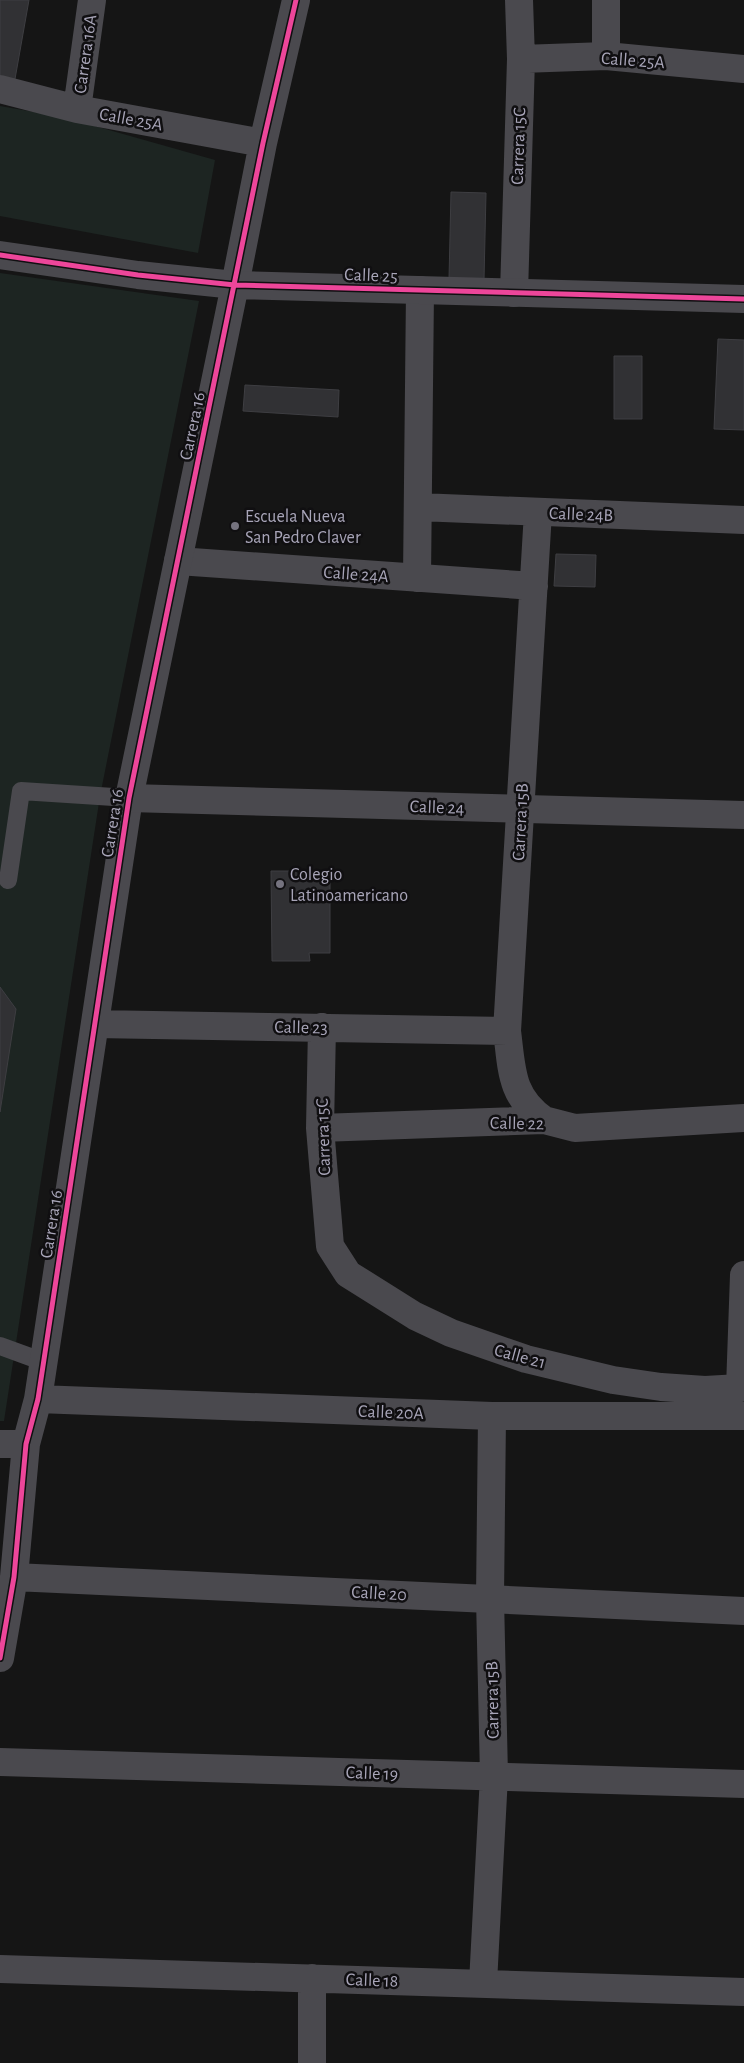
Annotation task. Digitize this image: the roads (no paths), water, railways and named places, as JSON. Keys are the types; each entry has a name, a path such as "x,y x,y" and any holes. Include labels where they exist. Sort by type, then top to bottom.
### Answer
{"street":[{"name":"Carrera 16A","path":"77,109 92,0"},
{"name":"Carrera 16","path":"0,1658 14,1577 13,1444 38,1399 129,798 263,143 296,0"},
{"name":"Carrera 15C","path":"514,293 521,59 519,0"},
{"path":"606,0 606,56"},
{"name":"Calle 25A","path":"521,59 606,56 744,69"},
{"name":"Calle 25A","path":"0,89 77,109 263,143"},
{"name":"Calle 25","path":"0,255 138,275 235,285 744,300"},
{"path":"417,578 420,290"},
{"name":"Calle 24B","path":"419,507 744,520"},
{"name":"Carrera 15B","path":"538,512 507,1031 516,1089 528,1107 544,1120"},
{"name":"Calle 24A","path":"178,561 534,586"},
{"name":"Calle 24","path":"129,798 744,816"},
{"name":"Calle 23","path":"95,1024 507,1031"},
{"name":"Carrera 15C","path":"322,1028 320,1128 330,1246"},
{"name":"Calle 22","path":"320,1128 544,1120 575,1128 744,1118"},
{"name":"Calle 21","path":"330,1246 348,1274 381,1296 451,1333 488,1347 613,1380 705,1390 742,1390"},
{"path":"742,1390 744,1275"},
{"name":"Calle 20A","path":"38,1399 492,1416 744,1416"},
{"name":"Carrera 15B","path":"482,1983 494,1776 490,1598 492,1416"},
{"name":"Calle 20","path":"14,1577 744,1611"},
{"name":"Calle 19","path":"0,1762 744,1784"},
{"name":"Calle 18","path":"0,1970 744,1992"},
{"path":"312,1978 312,2063"}],"lane":[{"path":"8,880 21,791 129,798"},
{"path":"0,1346 44,1362"}],"place":[{"name":"Escuela Nueva San Pedro Claver","path":"235,526"},
{"name":"Colegio Latinoamericano","path":"280,884"}]}
